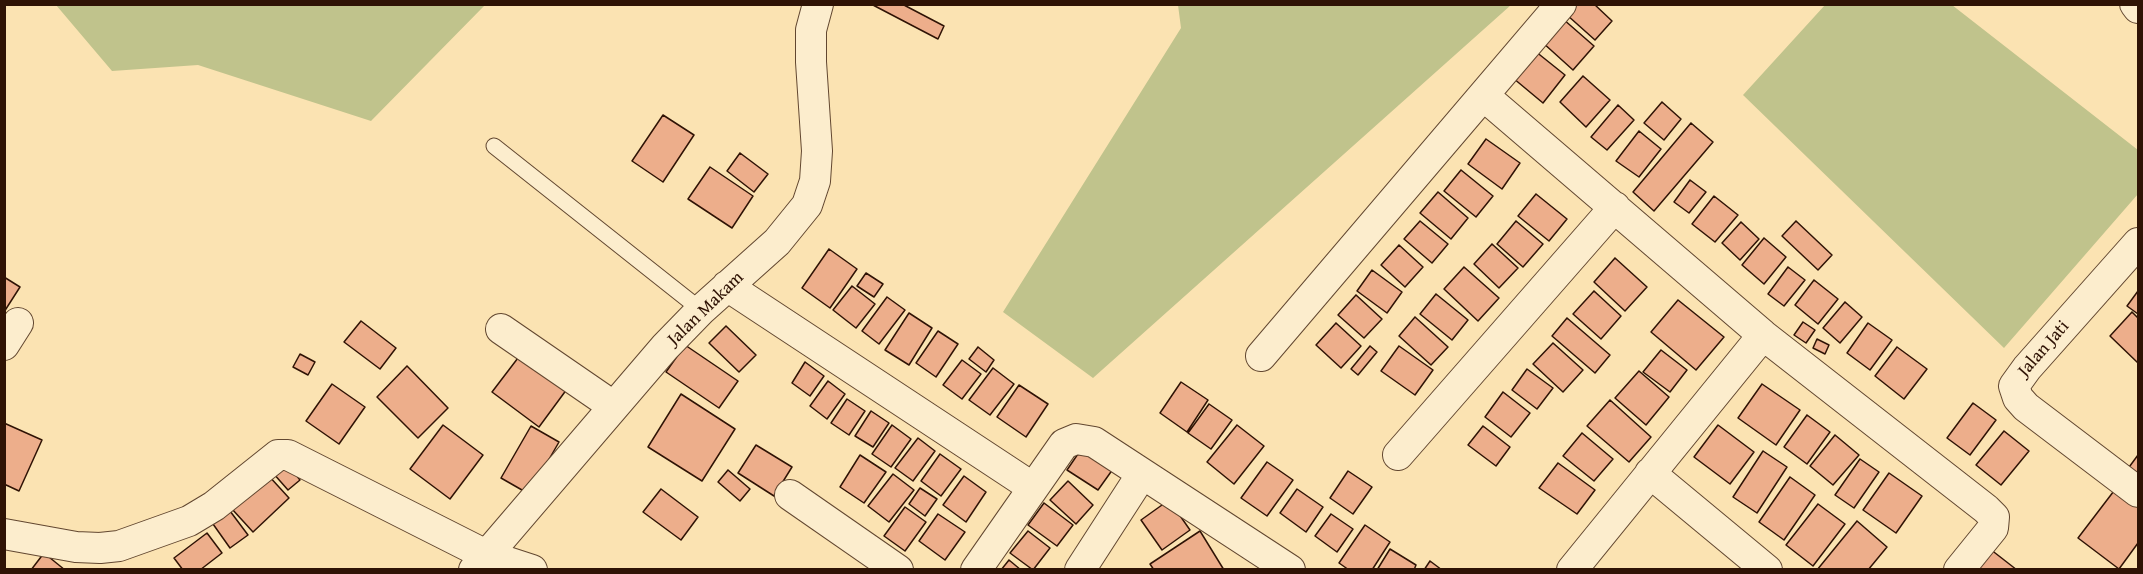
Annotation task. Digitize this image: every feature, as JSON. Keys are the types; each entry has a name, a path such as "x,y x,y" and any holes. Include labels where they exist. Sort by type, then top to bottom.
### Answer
{"street":[{"name":"Jalan Makam","path":"480,562 613,406 700,310 793,226 810,197 815,182 817,151 811,30 818,4"},
{"path":"1261,356 1561,4"},
{"path":"2135,4 2139,8"},
{"path":"1484,96 1763,335 1994,517 1993,528 1959,570"},
{"path":"1398,455 1615,207"},
{"name":"Jalan Jati","path":"2139,243 2027,368 2014,387 2018,398 2026,407 2139,492"},
{"path":"727,286 1032,487"},
{"path":"501,329 613,406"},
{"path":"1572,570 1763,335"},
{"path":"976,570 1032,487 1065,444 1076,439 1094,442 1290,570"},
{"path":"4,534 76,547 119,546 189,520 214,506 278,455 288,455 480,562 531,570"},
{"path":"1650,473 1767,570"},
{"path":"1080,570 1142,474"},
{"path":"790,495 898,570"}],"lane":[{"path":"494,146 700,310"}],"green space":[{"path":"56,5 485,5 371,121 198,65 112,71"},
{"path":"1178,5 1511,5 1093,378 1003,312 1181,28"},
{"path":"1825,5 1952,5 2138,150 2138,194 2004,348 1743,95"}],"building":[{"path":"871,4 902,4 944,26 938,39"},
{"path":"1577,4 1594,4 1612,21 1595,40 1567,15"},
{"path":"1563,19 1594,46 1573,70 1542,42"},
{"path":"1535,51 1565,75 1543,103 1513,78"},
{"path":"1583,76 1610,100 1586,127 1560,102"},
{"path":"1662,102 1681,119 1664,140 1644,123"},
{"path":"1618,105 1634,120 1607,150 1591,137"},
{"path":"663,115 694,135 663,182 632,161"},
{"path":"1691,123 1713,142 1654,211 1633,192"},
{"path":"1639,131 1661,149 1639,177 1616,161"},
{"path":"1486,139 1520,163 1502,189 1468,164"},
{"path":"740,153 768,174 754,192 727,171"},
{"path":"710,167 753,196 732,228 688,199"},
{"path":"1461,170 1493,196 1476,217 1444,191"},
{"path":"1690,180 1706,192 1689,213 1674,202"},
{"path":"1438,192 1468,218 1451,239 1420,213"},
{"path":"1536,194 1567,219 1549,241 1518,216"},
{"path":"1714,196 1738,215 1715,242 1692,224"},
{"path":"1420,221 1448,244 1432,263 1404,239"},
{"path":"1516,221 1543,244 1523,267 1497,244"},
{"path":"1796,221 1832,255 1818,270 1782,236"},
{"path":"1741,222 1759,239 1740,260 1722,243"},
{"path":"1764,238 1786,257 1764,284 1742,265"},
{"path":"1492,244 1518,268 1499,288 1474,264"},
{"path":"1399,245 1423,267 1405,287 1381,265"},
{"path":"829,249 857,269 830,308 802,288"},
{"path":"1615,258 1647,287 1625,311 1594,282"},
{"path":"1464,267 1499,298 1478,321 1444,289"},
{"path":"1788,267 1805,280 1784,306 1768,294"},
{"path":"1372,270 1402,292 1387,313 1357,291"},
{"path":"866,273 883,284 874,297 857,286"},
{"path":"4,277 20,287 4,312"},
{"path":"1814,280 1838,299 1818,324 1795,305"},
{"path":"852,286 875,304 856,328 833,310"},
{"path":"1594,291 1621,316 1601,339 1573,314"},
{"path":"2138,291 2138,314 2127,306"},
{"path":"1436,294 1468,320 1452,340 1420,314"},
{"path":"1356,295 1382,319 1364,338 1338,315"},
{"path":"887,297 905,310 879,344 862,331"},
{"path":"1678,300 1724,337 1696,370 1651,332"},
{"path":"1845,302 1862,317 1840,343 1823,328"},
{"path":"2132,312 2138,318 2138,363 2110,336"},
{"path":"909,313 932,328 909,365 885,350"},
{"path":"1415,317 1448,347 1431,365 1399,336"},
{"path":"1567,318 1610,355 1595,373 1552,336"},
{"path":"361,321 396,348 380,369 344,342"},
{"path":"1803,322 1815,330 1806,343 1794,335"},
{"path":"1336,323 1361,346 1341,368 1316,345"},
{"path":"1868,323 1892,340 1870,370 1847,353"},
{"path":"726,326 756,355 739,372 709,343"},
{"path":"938,331 958,344 936,377 916,363"},
{"path":"1817,339 1829,345 1825,354 1813,348"},
{"path":"1553,343 1583,370 1563,392 1533,364"},
{"path":"685,345 738,381 719,408 666,372"},
{"path":"1370,346 1377,352 1358,375 1351,369"},
{"path":"1399,346 1433,370 1415,395 1381,371"},
{"path":"978,347 994,360 986,372 969,359"},
{"path":"1897,347 1927,369 1904,399 1875,376"},
{"path":"1661,350 1687,370 1670,392 1643,372"},
{"path":"300,354 315,362 308,375 293,367"},
{"path":"521,354 567,389 539,427 492,392"},
{"path":"962,360 981,374 962,399 943,385"},
{"path":"805,362 824,376 810,396 792,383"},
{"path":"407,366 448,408 418,438 377,397"},
{"path":"993,368 1014,384 990,415 969,400"},
{"path":"1527,369 1553,388 1537,409 1512,390"},
{"path":"1639,371 1669,397 1646,425 1615,398"},
{"path":"828,381 845,394 827,419 810,406"},
{"path":"1181,382 1208,400 1187,432 1160,413"},
{"path":"332,384 365,407 339,444 306,421"},
{"path":"1762,384 1800,410 1776,445 1738,418"},
{"path":"1019,385 1048,404 1026,437 997,417"},
{"path":"1503,392 1530,413 1511,437 1485,417"},
{"path":"681,394 735,429 702,481 648,447"},
{"path":"847,399 865,411 849,435 831,423"},
{"path":"1610,400 1651,437 1629,462 1587,426"},
{"path":"1973,403 1996,420 1970,455 1947,438"},
{"path":"1209,404 1232,420 1211,449 1188,433"},
{"path":"871,411 889,423 873,447 855,436"},
{"path":"1807,415 1830,432 1807,464 1784,447"},
{"path":"4,423 42,440 19,491 4,484"},
{"path":"443,425 483,455 450,499 410,469"},
{"path":"892,425 911,439 891,467 872,454"},
{"path":"1237,425 1264,446 1234,484 1207,462"},
{"path":"1718,425 1754,452 1730,484 1694,457"},
{"path":"531,426 559,442 529,494 501,478"},
{"path":"1483,426 1510,447 1496,466 1468,445"},
{"path":"2004,431 2029,451 2001,485 1976,465"},
{"path":"1582,433 1613,459 1594,481 1563,456"},
{"path":"1835,435 1859,455 1833,485 1810,466"},
{"path":"918,438 935,451 913,481 895,468"},
{"path":"756,445 792,467 774,496 738,473"},
{"path":"1082,448 1113,469 1098,490 1067,470"},
{"path":"1763,451 1787,467 1757,513 1733,497"},
{"path":"940,454 961,469 941,496 921,481"},
{"path":"860,455 886,472 864,503 840,487"},
{"path":"2138,455 2138,484 2124,474"},
{"path":"1860,459 1879,472 1854,508 1835,495"},
{"path":"286,462 300,480 288,490 273,473"},
{"path":"1267,462 1293,480 1267,516 1241,498"},
{"path":"1558,463 1595,490 1577,514 1539,488"},
{"path":"728,470 750,489 740,501 718,482"},
{"path":"1348,471 1372,487 1353,514 1330,498"},
{"path":"1889,473 1922,496 1896,533 1863,510"},
{"path":"893,474 914,490 889,522 868,506"},
{"path":"268,475 289,498 253,532 232,509"},
{"path":"964,476 986,492 966,522 943,505"},
{"path":"1790,477 1815,495 1784,540 1759,522"},
{"path":"1068,481 1093,505 1076,524 1050,500"},
{"path":"2120,483 2138,497 2138,543 2119,569 2078,538"},
{"path":"920,488 937,499 925,516 909,504"},
{"path":"661,489 698,517 681,540 643,512"},
{"path":"1297,489 1323,507 1306,532 1280,513"},
{"path":"1169,500 1190,530 1162,550 1141,520"},
{"path":"1044,503 1073,525 1057,546 1028,525"},
{"path":"1818,504 1845,524 1813,566 1786,545"},
{"path":"905,507 926,522 905,551 884,536"},
{"path":"230,511 248,535 230,548 213,524"},
{"path":"938,514 965,532 945,560 919,541"},
{"path":"1331,514 1353,529 1337,552 1315,536"},
{"path":"1857,521 1887,547 1868,570 1817,570"},
{"path":"1365,525 1390,542 1372,570 1349,570 1339,563"},
{"path":"1028,531 1050,548 1033,570 1010,553"},
{"path":"1200,531 1224,570 1154,570 1150,564"},
{"path":"207,533 222,553 200,570 183,570 174,558"},
{"path":"1390,549 1416,565 1414,570 1377,570"},
{"path":"1990,549 2017,570 1976,570"},
{"path":"44,553 65,570 31,570"},
{"path":"1009,560 1021,570 1001,570"},
{"path":"1430,561 1442,570 1424,570"}]}
